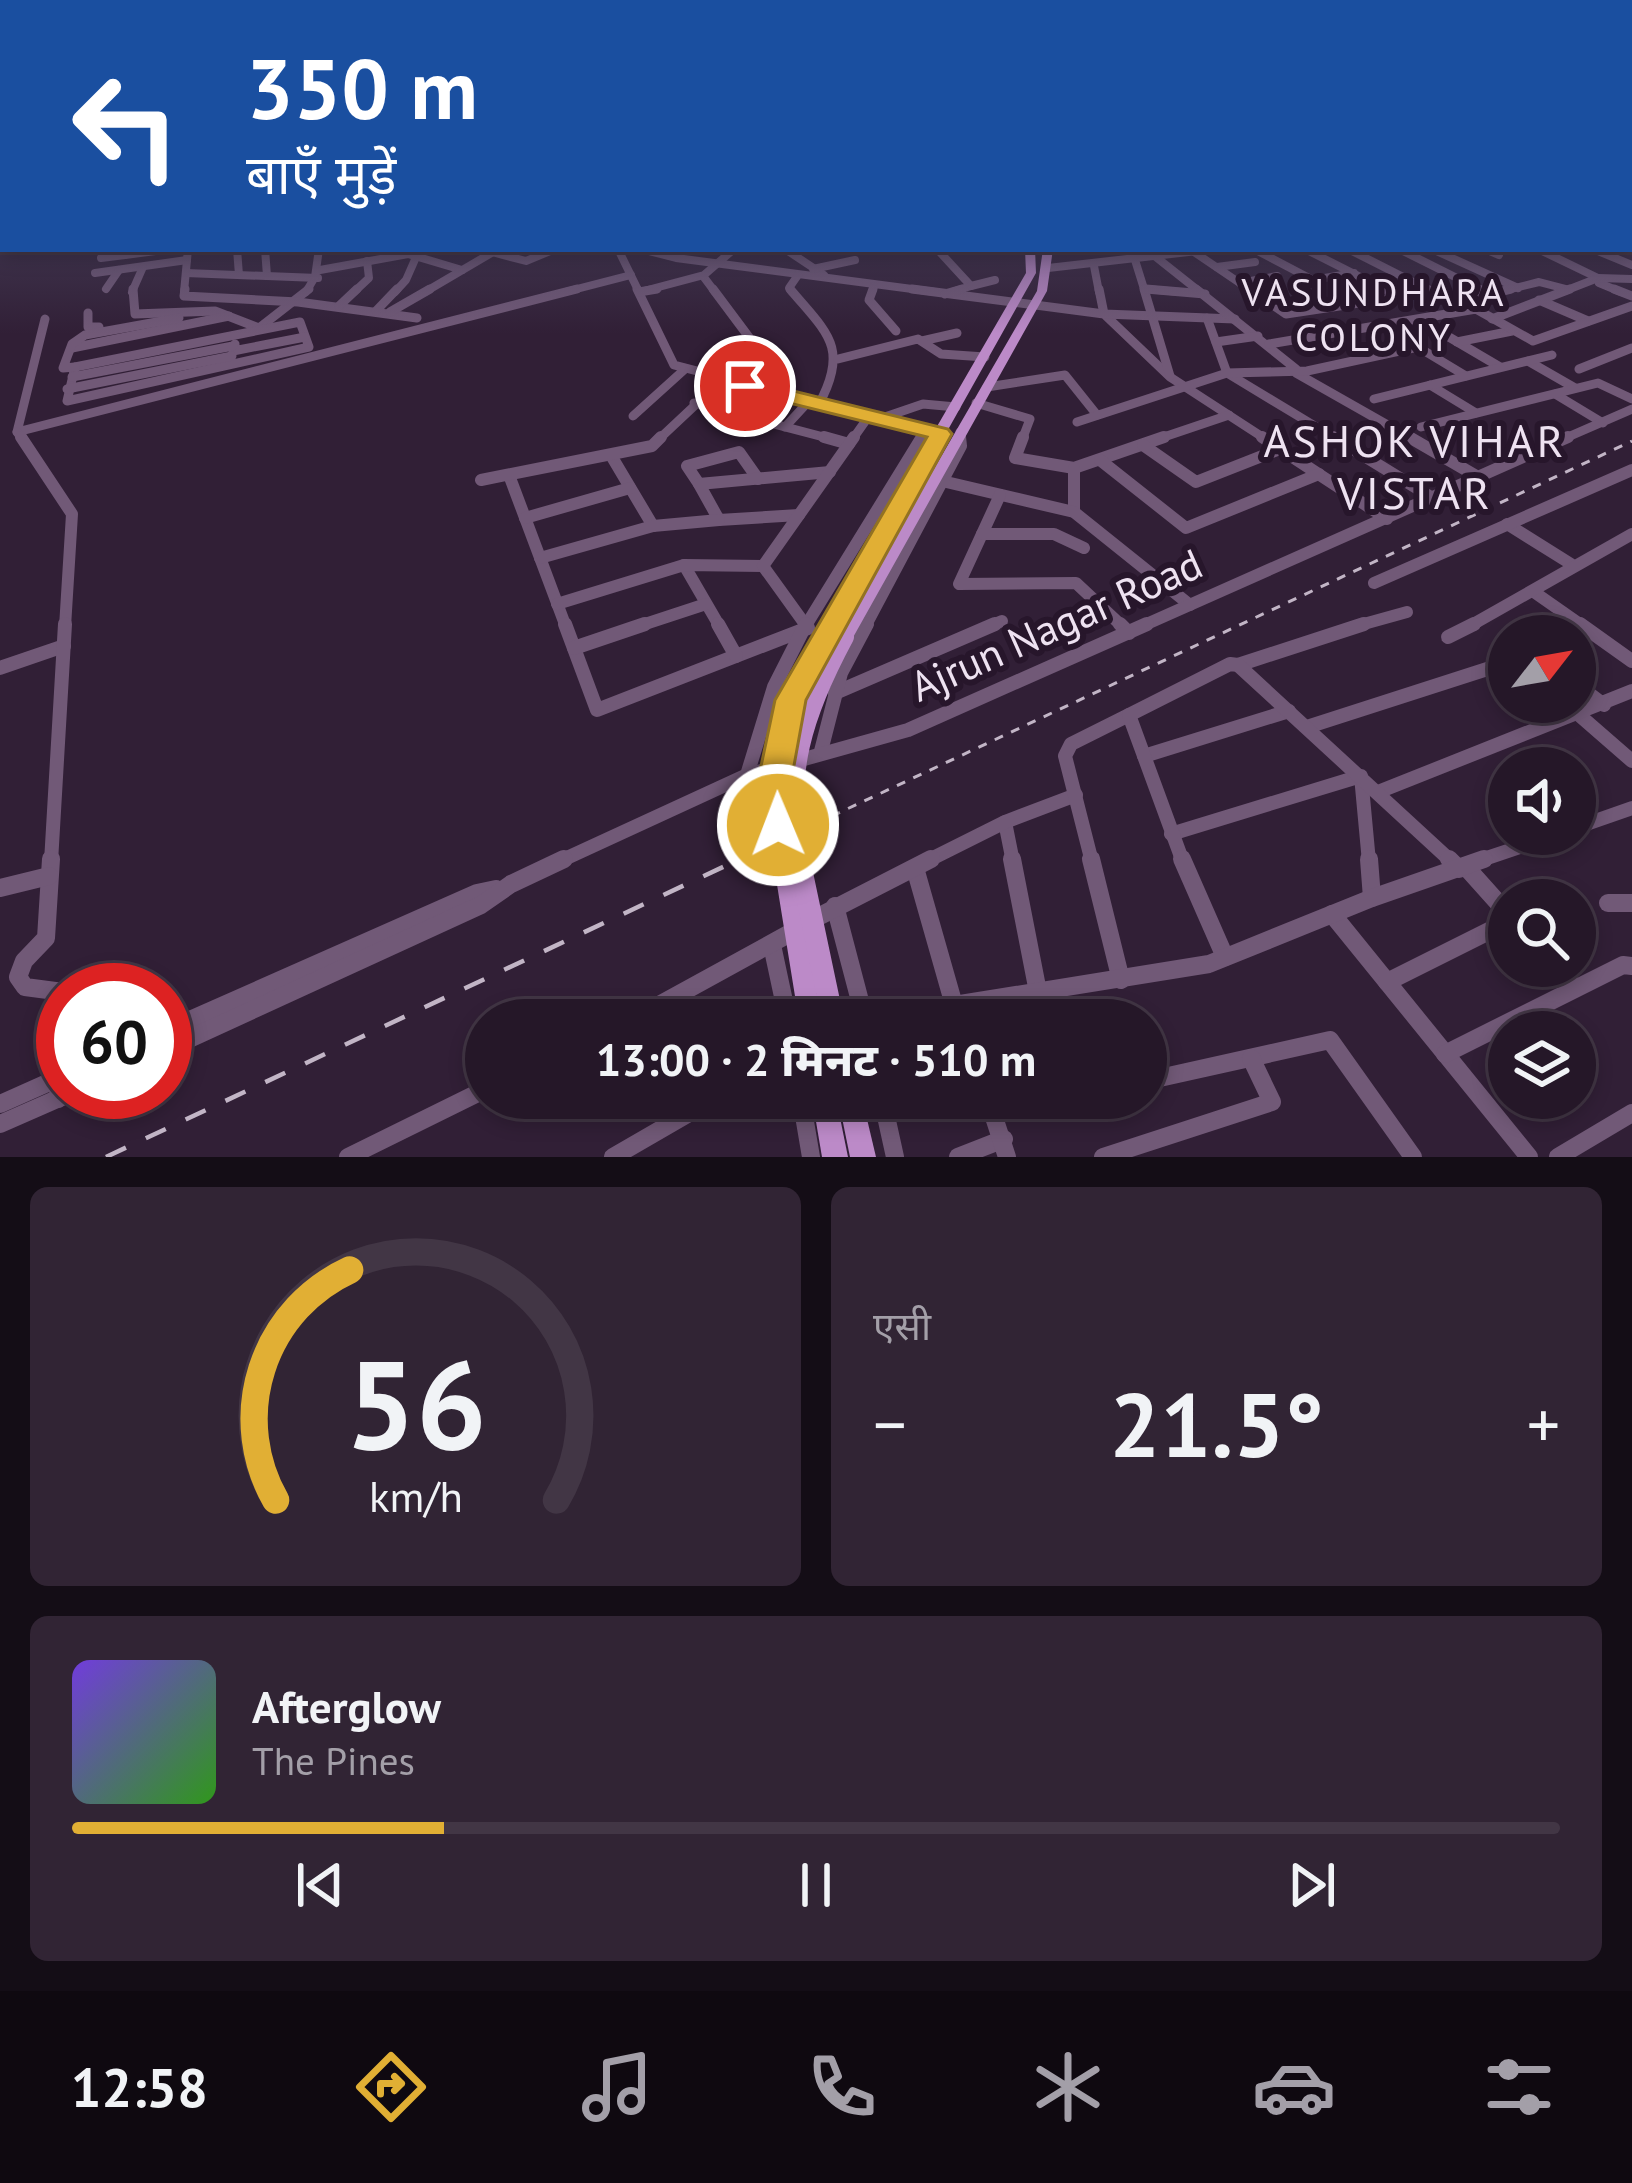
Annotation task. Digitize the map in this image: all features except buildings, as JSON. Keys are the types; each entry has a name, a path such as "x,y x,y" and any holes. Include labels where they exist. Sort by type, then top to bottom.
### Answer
{"main road":[{"path":"829,999 798,843 794,793 798,746 817,692 956,407 1031,273 1030,252"},
{"path":"807,999 774,796 779,746 800,681 943,437 987,387 1031,308 1048,268 1048,252"},
{"path":"828,1119 836,1157"},
{"path":"855,1119 863,1157"}],"street":[{"path":"101,258 125,252"},
{"path":"237,252 239,275"},
{"path":"265,252 267,276"},
{"path":"232,355 257,329 298,302 319,274 323,252"},
{"path":"390,313 487,252"},
{"path":"492,252 526,261 548,252"},
{"path":"620,252 674,365 875,417 961,446 863,628 835,693 821,751"},
{"path":"656,252 1031,308 1235,319"},
{"path":"639,292 674,287 703,275 722,265 732,252"},
{"path":"789,252 831,279"},
{"path":"941,252 971,286"},
{"path":"1048,268 1194,252 1286,314 1432,292 1354,252"},
{"path":"1260,252 1313,280 1354,273"},
{"path":"1311,252 1399,297"},
{"path":"1372,261 1400,252"},
{"path":"1405,252 1511,310"},
{"path":"1435,252 1520,289"},
{"path":"1492,252 1499,255"},
{"path":"1544,252 1632,296"},
{"path":"1600,252 1632,265"},
{"path":"95,273 187,255 184,296 298,302 417,318"},
{"path":"186,273 319,274 417,255 462,270"},
{"path":"376,311 406,280 417,255"},
{"path":"1156,257 1269,344 1293,369 1478,477"},
{"path":"813,269 855,260"},
{"path":"1135,260 1170,377"},
{"path":"339,306 370,278 368,261"},
{"path":"1216,267 1255,262"},
{"path":"1094,266 1104,314"},
{"path":"142,267 134,285 132,311 149,341 151,385"},
{"path":"106,289 119,270"},
{"path":"17,432 631,275"},
{"path":"703,275 766,360 745,386"},
{"path":"785,427 838,374 837,347 789,288 798,275"},
{"path":"1239,283 1277,276"},
{"path":"1492,319 1596,279 1632,279"},
{"path":"942,295 995,280"},
{"path":"1465,300 1550,282 1568,289"},
{"path":"978,300 983,283"},
{"path":"874,286 868,300 896,331"},
{"path":"1146,289 1205,294"},
{"path":"1538,300 1588,321"},
{"path":"1269,344 1476,309 1534,341 1632,306"},
{"path":"69,352 149,341 257,329 300,322 309,347 232,355 149,341 88,334 69,352 63,368 74,372 149,341 210,311 235,315 257,329"},
{"path":"88,313 88,327 149,341 212,328"},
{"path":"1104,314 1121,323 1170,377 1388,519"},
{"path":"68,389 149,341 235,315"},
{"path":"1610,315 1632,324"},
{"path":"1207,318 1227,373 1430,497"},
{"path":"36,988 26,987 19,977 24,961 46,938 72,514 17,432 45,319"},
{"path":"1419,319 1501,367"},
{"path":"1382,326 1466,376"},
{"path":"1457,342 1513,331"},
{"path":"838,359 957,333"},
{"path":"1216,342 1258,336"},
{"path":"74,372 68,389 70,402 151,385 232,355 305,337"},
{"path":"922,341 941,355 985,357"},
{"path":"1077,422 1227,373 1306,370 1418,346"},
{"path":"1580,369 1632,348"},
{"path":"1374,399 1552,355"},
{"path":"1528,361 1575,388"},
{"path":"633,416 685,369"},
{"path":"987,387 1066,375 1097,415"},
{"path":"481,480 652,446 722,380"},
{"path":"1420,427 1598,383 1632,399"},
{"path":"1430,385 1476,413"},
{"path":"1555,394 1603,422"},
{"path":"694,403 850,444"},
{"path":"976,403 1030,419 1015,458 1074,468 1229,415"},
{"path":"763,566 850,444 875,417 923,404 956,407"},
{"name":"Ajrun Nagar Road","path":"192,1038 747,776 821,751 908,730 1632,409"},
{"path":"747,776 754,731 808,628 943,437"},
{"path":"1143,445 1196,482 1280,448"},
{"path":"719,520 687,466 740,452 758,479"},
{"path":"612,457 653,526"},
{"path":"1100,460 1186,528 1319,474"},
{"path":"1074,468 1074,512"},
{"path":"1374,583 1632,470"},
{"path":"699,484 830,472"},
{"path":"509,476 597,710 808,628"},
{"path":"942,481 1074,512 1190,605"},
{"path":"525,518 630,488"},
{"path":"1000,495 959,584 1076,583 1130,633"},
{"path":"540,558 653,526 799,515"},
{"path":"1507,524 1570,564"},
{"path":"982,534 1054,534 1084,548"},
{"path":"1448,637 1534,592 1570,564 1629,538"},
{"path":"557,604 684,565 763,566"},
{"path":"684,565 736,656"},
{"path":"763,566 808,628"},
{"path":"1534,592 1632,661"},
{"path":"574,648 706,604"},
{"path":"1121,980 1066,749 1219,669 1407,612"},
{"path":"835,693 1002,621"},
{"path":"0,668 64,646"},
{"path":"1238,665 1488,896"},
{"path":"1307,727 1488,669"},
{"path":"1596,708 1632,691"},
{"path":"1596,699 1604,705"},
{"path":"1144,756 1288,711"},
{"path":"1129,715 1171,834 1225,957"},
{"path":"1378,792 1556,723"},
{"path":"1589,723 1632,761"},
{"path":"1171,834 1361,776"},
{"path":"1361,776 1372,898"},
{"path":"671,999 835,906 1005,822 1076,795"},
{"path":"1596,821 1632,808"},
{"path":"1005,822 1037,992"},
{"path":"988,999 1121,980 1225,957 1372,898 1499,855"},
{"path":"914,868 952,999"},
{"path":"0,888 49,876"},
{"name":"Ajrun Nagar Road","path":"192,1019 477,893 503,888"},
{"path":"1608,902 1632,903"},
{"path":"835,906 854,999"},
{"path":"1332,914 1529,1157"},
{"path":"1387,982 1488,929"},
{"path":"772,945 784,999"},
{"path":"1596,979 1629,968"},
{"path":"1445,1054 1574,987"},
{"path":"1167,1076 1330,1040 1413,1157"},
{"path":"1103,1157 1272,1102 1251,1058"},
{"path":"0,1104 36,1094"},
{"path":"348,1157 370,1152 465,1100"},
{"path":"0,1124 36,1102"},
{"path":"1558,1157 1632,1113"},
{"path":"613,1157 679,1119"},
{"path":"805,1119 811,1157"},
{"path":"887,1119 895,1157"},
{"path":"958,1157 1006,1148 995,1119"}],"railway":[{"path":"734,862 1632,441"},
{"path":"106,1157 740,859"}],"district":[{"name":"VASUNDHARA COLONY","path":"1374,314"},
{"name":"ASHOK VIHAR VISTAR","path":"1415,467"}],"route":[{"path":"745,386 940,434 791,700 779,746 774,796 778,825"}]}
